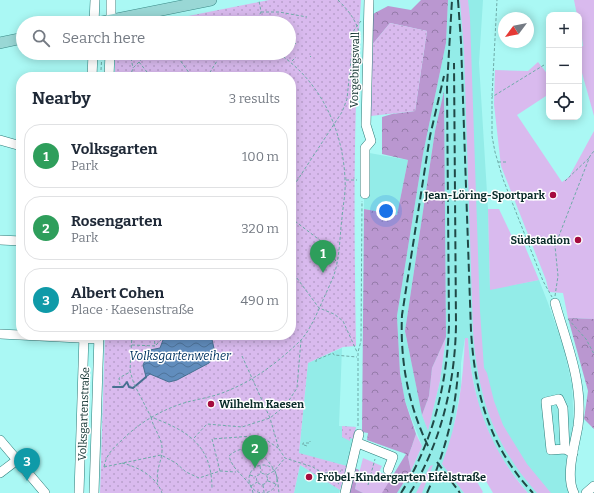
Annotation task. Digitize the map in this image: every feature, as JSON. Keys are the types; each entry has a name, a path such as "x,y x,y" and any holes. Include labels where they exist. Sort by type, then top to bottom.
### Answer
{"main road":[{"path":"138,16 211,0"},
{"path":"0,43 16,40"}],"street":[{"path":"95,0 96,16"},
{"path":"111,0 111,16"},
{"name":"Vorgebirgswall","path":"363,195 365,148 371,141 366,125 369,0"},
{"path":"92,72 93,60"},
{"path":"109,72 110,60"},
{"path":"0,140 16,145"},
{"path":"0,240 16,241"},
{"path":"556,306 574,371 578,397 578,424 569,451"},
{"path":"0,334 16,335"},
{"name":"Volksgartenstraße","path":"79,493 83,340"},
{"name":"Volksgartenstraße","path":"94,493 99,340"},
{"path":"569,451 551,450 546,402 559,399 563,408 569,451 570,480 574,493"},
{"path":"81,415 97,415"},
{"path":"346,491 359,439 371,448 393,457 388,470"},
{"path":"0,440 45,493"},
{"path":"0,473 17,460"},
{"path":"586,493 594,486"}],"path":[{"path":"259,0 261,12 259,16"},
{"path":"338,0 349,11 357,24 362,39"},
{"path":"497,0 492,97 492,136 498,162 543,281 556,306 586,339 594,354"},
{"path":"261,12 279,12 307,17"},
{"path":"296,182 342,112 347,99 354,30 357,24 368,16"},
{"path":"101,71 102,60"},
{"path":"131,60 133,68"},
{"path":"179,60 188,72"},
{"path":"210,72 218,60"},
{"path":"104,467 106,457 118,443 132,430 151,417 178,405 227,391 251,379 280,360 302,340 319,308 337,263 346,180 343,151 334,123 319,93 289,60"},
{"path":"132,72 133,68 139,62 147,72"},
{"path":"492,97 544,65"},
{"path":"565,181 594,151"},
{"path":"556,306 558,276 556,246 590,156"},
{"path":"498,162 507,162"},
{"path":"346,180 361,180"},
{"path":"359,439 358,352 361,341 363,195"},
{"path":"296,222 326,245 337,263"},
{"path":"516,244 527,240"},
{"path":"296,277 319,308 334,314 343,321 355,351 358,352"},
{"path":"132,340 130,371 134,384 151,417 162,446 157,476 158,484 162,493"},
{"path":"154,340 155,346"},
{"path":"132,345 155,346 161,340"},
{"path":"194,438 207,424 242,427 270,418 286,405 298,388 302,340"},
{"path":"316,362 316,360 333,353 334,355 358,357"},
{"path":"242,356 251,379 270,418 279,449 285,458 313,467 324,473 346,491"},
{"path":"120,384 119,378 130,371"},
{"path":"151,417 177,427 194,438 201,448 212,474 212,489"},
{"path":"220,471 212,439 253,436 262,437 279,449"},
{"path":"307,446 303,445 303,443 310,443 310,441"},
{"path":"368,486 376,456 371,448"},
{"path":"276,476 276,484 270,491 264,493 257,492 244,477 236,472 231,464 229,456 236,450 242,449 254,450 260,454 274,471 276,476 279,493"},
{"path":"94,472 104,467 122,462 161,455 176,463 186,472 199,478 220,471 236,472"},
{"path":"267,476 274,471 285,458"},
{"path":"122,462 137,467 158,484"},
{"path":"253,493 249,475 253,468 260,465 267,465 274,471"},
{"path":"260,465 261,474"},
{"path":"324,473 351,470"},
{"path":"261,474 267,476"},
{"path":"257,478 261,474"},
{"path":"249,475 257,478"},
{"path":"267,476 268,481"},
{"path":"257,478 258,482 263,485"},
{"path":"268,481 276,484"},
{"path":"263,485 268,481"},
{"path":"251,486 258,482"},
{"path":"263,485 264,493"}],"shaded area":[{"path":"269,0 361,0 358,43 355,173 356,346 343,347 308,363 299,453 347,466 340,490 300,465 294,493 100,493 105,340 296,340 296,72 115,72 115,60 296,60 296,16 188,16"},
{"path":"448,0 483,0 479,63 488,209 490,289 539,280 563,346 572,385 574,429 570,493 528,493 509,469 495,448 479,408 469,358 468,338 465,338 461,363 461,386 448,459 444,466 464,493 397,493 411,471 422,446 405,401 400,373 397,316 423,154 446,43","holes":["444,93 446,337 440,381 428,430 422,414 405,331 435,131"]},
{"path":"460,0 468,0 470,18 480,311 484,368 487,373 494,401 503,425 527,464 551,493 537,493 509,456 490,418 479,377 473,331 464,50"},
{"path":"574,0 594,0 594,116 582,73 582,12 576,12"},
{"path":"390,23 427,31 415,111 371,116 372,45"},
{"name":"Jean-Löring-Sportpark","path":"538,62 546,72 546,96 517,115 562,182 569,177 594,131 594,319 568,318 563,293 549,292 546,280 501,166 494,104 495,70 528,71"},
{"path":"364,152 408,160 397,215 364,209"},
{"path":"488,209 499,209 516,245 524,244 539,280 490,290"},
{"path":"446,337 440,381 428,431 422,415 429,396 432,368"},
{"path":"465,338 468,338 473,380 484,421 514,476 528,493 493,493 483,476 476,480 483,492 482,493 464,493 442,464 448,448 459,402"},
{"path":"342,348 339,426 356,427 347,466 299,454 308,363"},
{"path":"342,426 356,427 353,439 350,438 350,441 342,437"},
{"path":"416,434 422,446 411,471 408,457"},
{"path":"363,458 382,466 379,472 392,477 384,493 363,493 355,489"},
{"name":"Fröbel-Kindergarten Eifelstraße","path":"300,465 340,490 339,493 294,493"},
{"path":"433,465 422,493 416,493 430,466"}],"green space":[{"path":"421,0 448,0 446,43 423,154 397,316 400,373 405,401 416,434 408,457 411,471 397,493 382,493 406,454 367,440 368,433 362,432 364,209 397,215 408,160 382,154 382,117 415,111 427,31 390,23 372,45 371,15 388,6 411,10"},
{"path":"444,91 446,337 432,368 429,396 422,415 405,331 435,131"},
{"path":"568,318 594,319 594,429 584,419 588,391"},
{"path":"355,468 359,470 355,489 363,493 348,493"}],"water":[{"name":"Volksgartenweiher","path":"163,340 212,340 215,353 209,363 177,380 169,382 150,374 146,377 143,365 150,350 160,348"}],"waterway":[{"path":"113,387 123,387 127,382 129,387 133,388 146,377"}],"railway":[{"path":"401,493 422,454 430,433 441,391 448,347 447,86 452,0"},
{"path":"458,0 461,42 471,331 476,376 487,418 495,438 505,457 533,493"},
{"path":"410,493 421,474 438,433 453,369 456,325 454,63"},
{"path":"428,446 410,398 402,349 402,315 430,136 444,76"},
{"path":"427,493 439,464 448,434 457,388 458,372"},
{"path":"437,462 460,493"}],"place":[{"name":"Jean-Löring-Sportpark","path":"553,195"},
{"name":"Südstadion","path":"578,240"},
{"name":"Volksgarten","path":"323,273"},
{"name":"Wilhelm Kaesen","path":"211,404"},
{"name":"Rosengarten","path":"255,468"},
{"name":"Fröbel-Kindergarten Eifelstraße","path":"309,477"},
{"name":"Albert Cohen","path":"27,481"}]}
